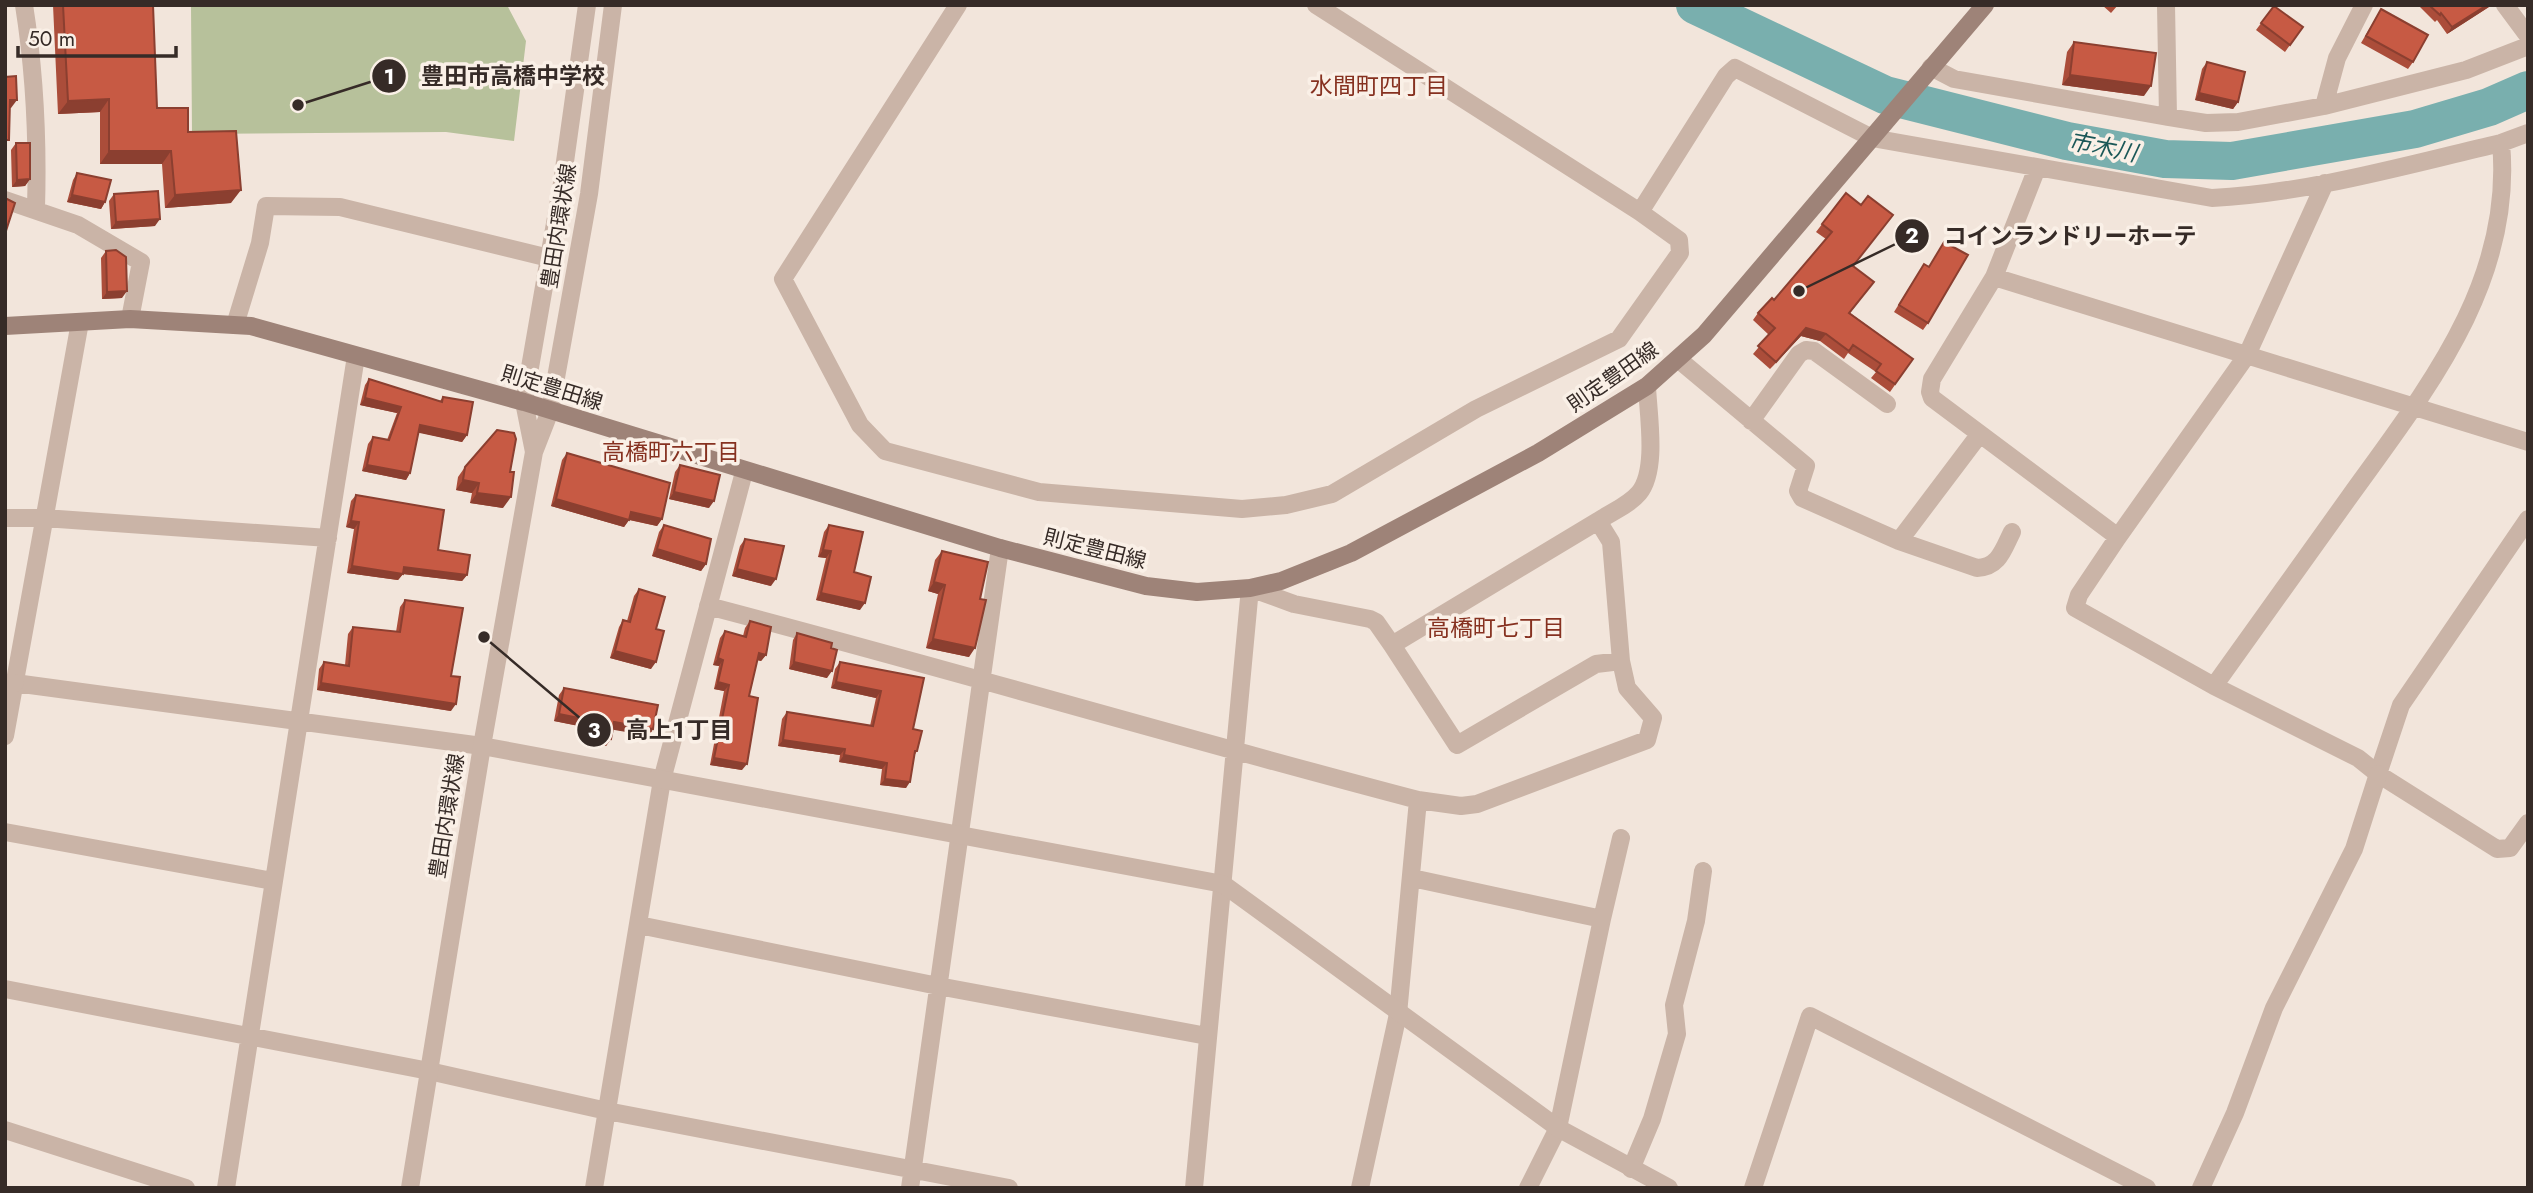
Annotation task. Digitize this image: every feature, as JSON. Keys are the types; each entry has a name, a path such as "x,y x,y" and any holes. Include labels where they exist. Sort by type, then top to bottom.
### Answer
{"main road":[{"name":"則定豊田線","path":"5,326 130,319 251,326 524,402 744,472 1000,548 1146,586 1198,592 1250,589 1281,581 1352,553 1538,453 1647,386 1704,335 1984,5"}],"street":[{"path":"24,5 34,64 38,144 36,208"},
{"name":"豊田内環状線","path":"534,452 524,402 549,258 587,5"},
{"name":"豊田内環状線","path":"410,1188 482,746 534,452 550,411 589,194 613,5"},
{"path":"958,5 783,279 860,425 885,451 1039,492 1242,509 1286,505 1332,494 1476,410 1619,339 1680,253 1679,240 1640,212 1316,5"},
{"path":"2166,5 2168,117"},
{"path":"2323,106 2336,58 2364,5"},
{"path":"2505,5 2528,36"},
{"path":"1931,67 1954,79 2206,123 2238,122 2323,106 2466,70 2528,46"},
{"path":"1640,212 1726,76 1735,68 1872,138 2212,198 2249,196 2325,183 2501,143 2528,133"},
{"path":"2214,686 2450,352 2480,288 2503,209 2501,143"},
{"path":"2037,168 1994,277 1932,379 1930,392 1932,398 1979,435 2118,537"},
{"path":"2325,183 2247,355 2118,537 2079,595 2075,608 2214,686 2358,758 2378,774 2497,849 2510,849 2528,823"},
{"path":"5,200 36,208 88,229 141,262 130,319"},
{"path":"235,325 260,243 266,206 340,207 549,258"},
{"path":"1994,277 2528,442"},
{"path":"5,736 10,683 80,323"},
{"path":"1751,421 1799,354 1806,350 1814,351 1887,404"},
{"path":"226,1188 247,1037 356,356"},
{"path":"1678,359 1806,466 1798,491 1800,496 1899,541 1977,568 1989,567 1999,559 2012,532"},
{"path":"1392,645 1631,500 1645,481 1651,454 1647,386"},
{"path":"1899,541 1979,435"},
{"path":"594,1188 662,780 744,472"},
{"path":"5,518 44,518 328,538"},
{"path":"2201,1188 2235,1114 2274,1008 2354,849 2400,705 2528,519"},
{"path":"708,606 983,678 1234,752 1418,800 1461,806 1477,804 1647,740 1653,718 1627,688 1621,661 1611,542 1598,521"},
{"path":"910,1188 957,835 983,678 1000,548"},
{"path":"1194,1188 1250,589 1293,604 1376,622 1457,745 1596,664 1621,661"},
{"path":"10,683 482,746 1223,884 1558,1128 1669,1188"},
{"path":"1360,1188 1398,1014 1418,800"},
{"path":"5,832 273,881"},
{"path":"1528,1188 1558,1128 1621,838"},
{"path":"1631,1168 1652,1119 1677,1034 1674,1005 1696,922 1703,871"},
{"path":"1412,878 1602,919"},
{"path":"639,925 938,986 1207,1036"},
{"path":"5,989 429,1071 607,1111 1009,1188"},
{"path":"1753,1188 1810,1016 2147,1188"},
{"path":"5,1130 186,1188"}],"green space":[{"path":"191,5 507,5 526,41 514,141 446,132 192,134"}],"building":[{"path":"63,5 153,5 157,108 188,108 188,132 236,131 241,190 175,195 171,151 109,151 109,99 68,101"},
{"path":"2429,5 2487,5 2452,27 2441,13 2440,15"},
{"path":"2274,6 2303,27 2290,45 2261,23"},
{"path":"2381,9 2428,35 2413,62 2366,36"},
{"path":"2074,42 2156,53 2151,86 2070,75"},
{"path":"2207,62 2245,72 2238,102 2199,93"},
{"path":"16,76 17,100 10,100 9,140 5,140 5,77"},
{"path":"16,143 30,143 30,179 17,180"},
{"path":"77,173 111,180 105,202 72,195"},
{"path":"158,191 160,219 116,222 114,194"},
{"path":"1846,193 1861,205 1868,196 1893,215 1853,266 1874,282 1849,313 1913,359 1895,384 1876,371 1881,364 1853,345 1849,351 1826,334 1806,328 1776,362 1758,346 1775,328 1758,313 1772,298 1774,300 1832,232 1822,224"},
{"path":"5,198 15,203 5,234"},
{"path":"1944,242 1968,255 1928,323 1899,305 1924,264 1929,267"},
{"path":"116,250 126,257 127,291 107,292 106,251"},
{"path":"369,379 442,402 443,397 473,402 467,435 420,425 410,473 367,465 373,437 389,440 401,407 365,398"},
{"path":"497,430 514,433 516,439 510,472 514,472 511,497 477,493 479,483 463,480 465,467"},
{"path":"567,453 670,483 662,519 631,512 629,520 556,499"},
{"path":"680,465 720,475 714,501 674,492"},
{"path":"356,495 444,510 438,550 470,555 467,575 404,567 403,574 352,566 359,522 351,521"},
{"path":"664,525 711,539 706,564 657,549"},
{"path":"829,525 863,532 854,572 871,577 865,603 821,593 831,551 823,550"},
{"path":"745,539 784,546 776,579 737,569"},
{"path":"942,551 988,562 980,599 986,600 975,648 933,639 945,585 934,582"},
{"path":"639,589 665,597 656,629 664,631 656,662 615,651 623,620 630,622"},
{"path":"405,600 463,608 451,676 460,677 456,704 321,683 324,662 349,666 353,627 400,632"},
{"path":"750,621 771,627 766,655 759,653 749,696 758,698 747,764 714,758 729,685 718,682 723,660 718,658 725,631 746,637"},
{"path":"797,633 832,643 831,648 837,650 832,671 794,662"},
{"path":"840,662 924,678 913,729 922,731 915,751 910,782 885,779 887,763 844,755 845,749 783,740 787,712 873,726 881,691 836,682"},
{"path":"564,688 658,705 653,729 614,722 611,739 592,736 594,721 559,714"}],"waterway":[{"name":"市木川","path":"1695,5 1885,95 2067,141 2165,159 2232,161 2415,129 2489,107 2528,90"}],"place":[{"name":"豊田市高橋中学校","path":"298,105"},
{"name":"コインランドリーホーテ","path":"1799,291"},
{"name":"高上１丁目","path":"484,637"}],"district":[{"name":"水間町四丁目","path":"1379,86"},
{"name":"高橋町六丁目","path":"671,452"},
{"name":"高橋町七丁目","path":"1496,628"}]}
